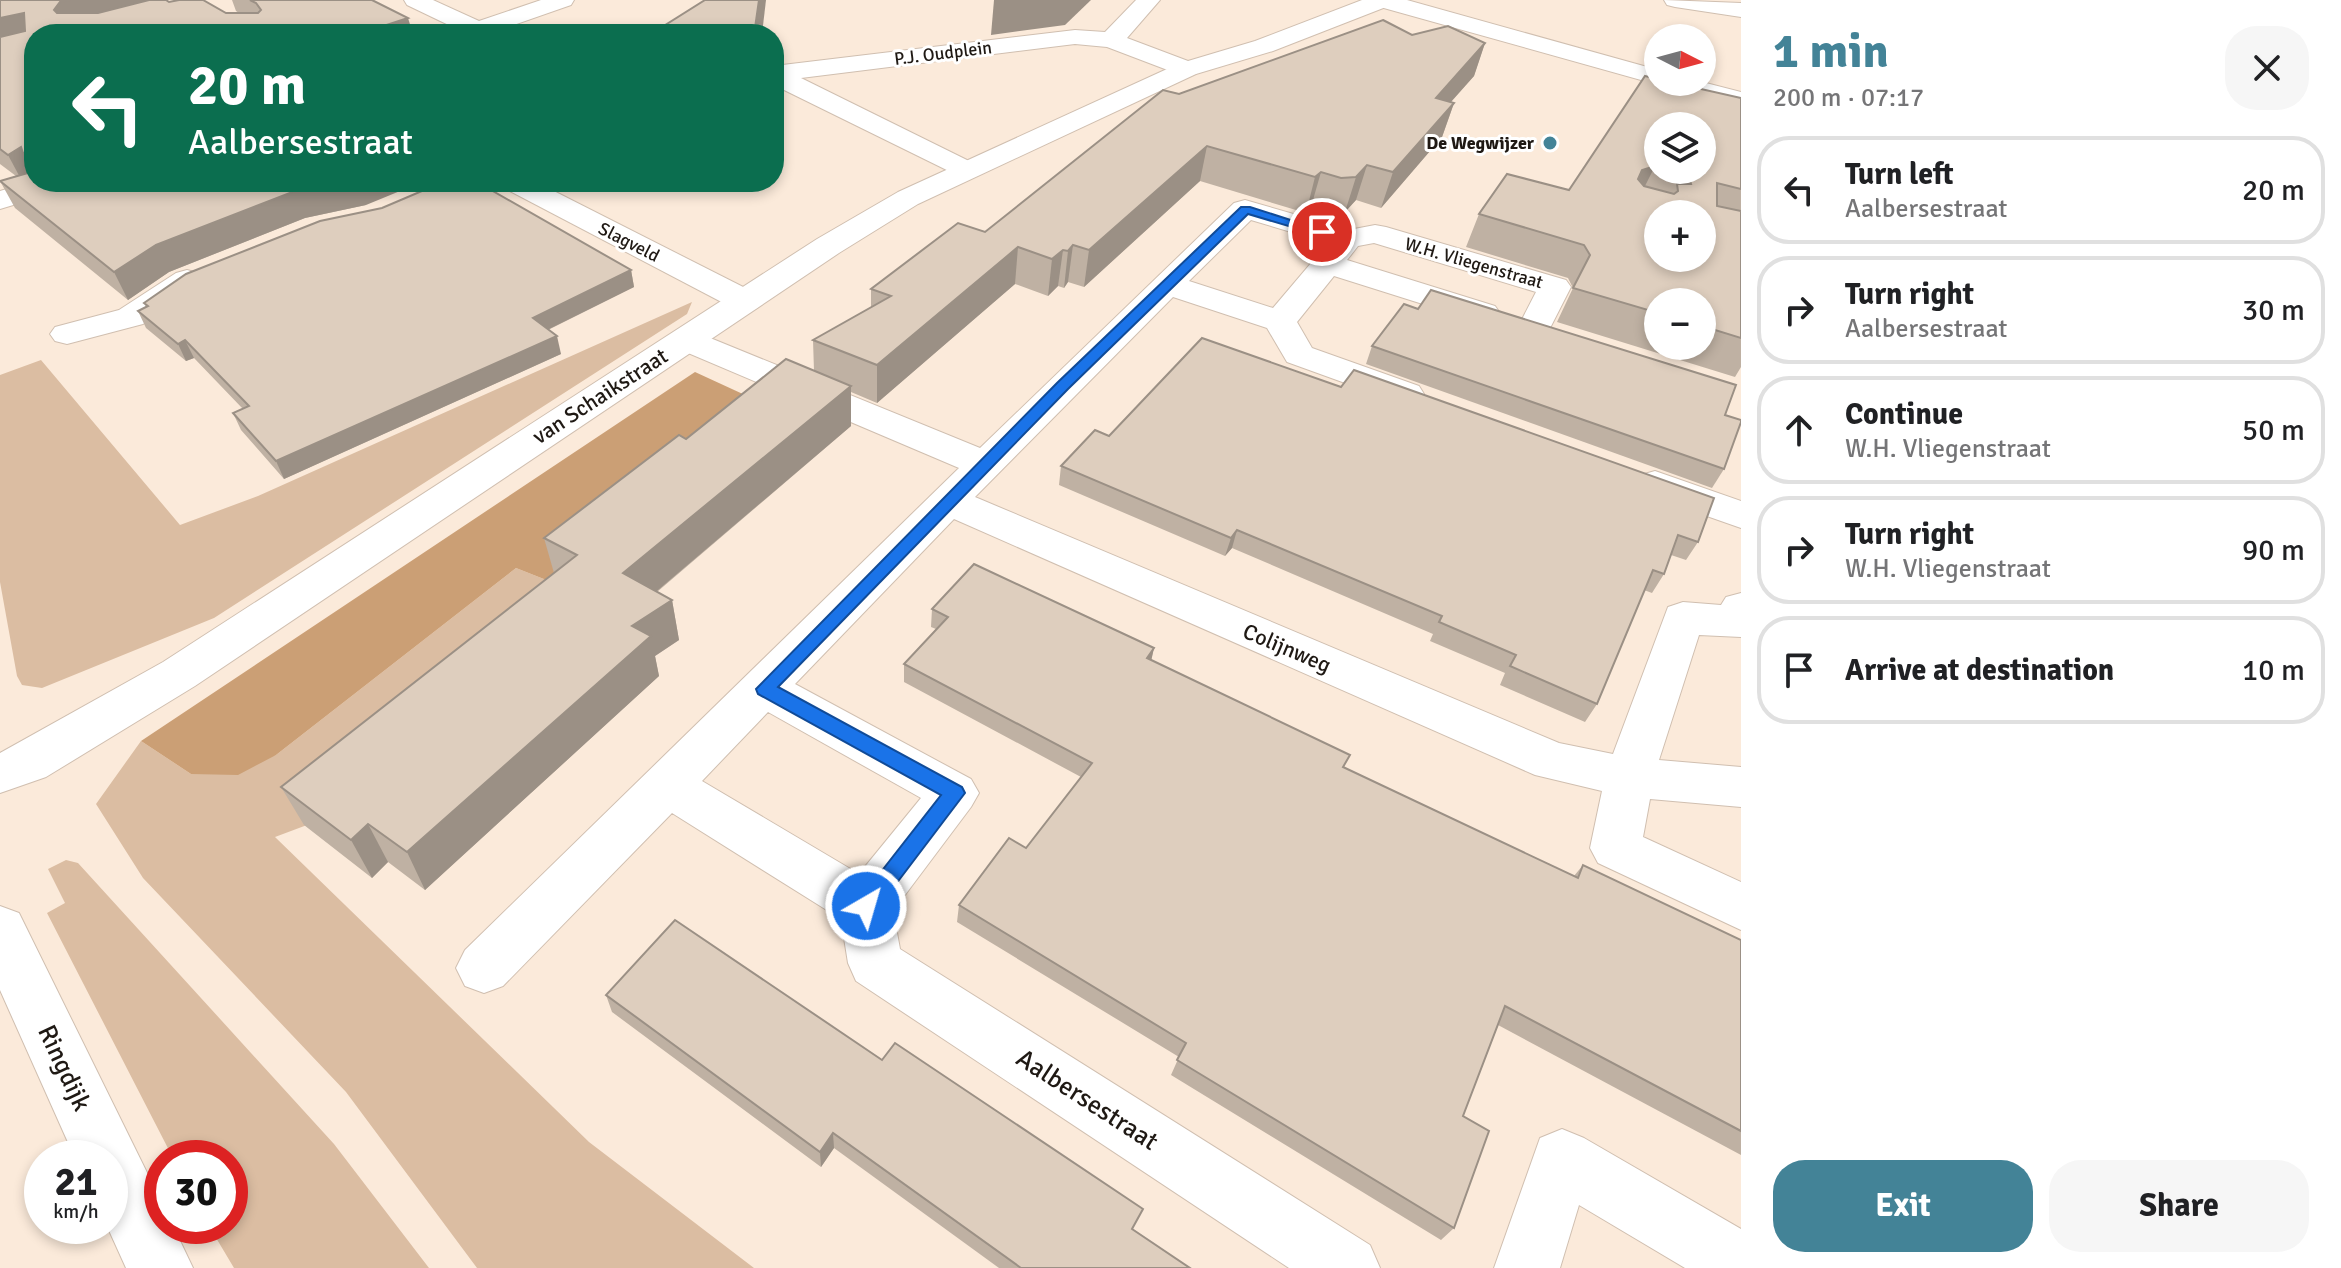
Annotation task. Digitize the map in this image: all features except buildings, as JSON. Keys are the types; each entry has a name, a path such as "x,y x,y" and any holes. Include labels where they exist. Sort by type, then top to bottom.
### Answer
{"street":[{"path":"415,0 459,24"},
{"path":"437,10 469,0"},
{"path":"494,24 563,0"},
{"path":"1111,40 1149,0"},
{"name":"van Schaikstraat","path":"1204,64 1249,39 1337,0"},
{"path":"1382,0 1644,74"},
{"name":"van Schaikstraat","path":"0,773 29,763 179,674 745,301 895,206 965,170 1204,64 1382,0"},
{"path":"1675,0 1741,10"},
{"name":"P.J. Oudplein","path":"784,74 1061,38 1111,40 1204,64"},
{"name":"P.J. Oudplein","path":"784,80 965,170"},
{"path":"1716,93 1741,100"},
{"path":"0,200 26,192"},
{"name":"Slagveld","path":"533,192 745,301"},
{"name":"W.H. Vliegenstraat","path":"986,465 1245,209 1337,252 1549,334 1555,287 1375,234 1337,252"},
{"path":"1280,321 1337,252"},
{"path":"67,334 131,317 181,282 208,271"},
{"path":"1167,284 1280,321 1299,355 1432,403"},
{"path":"484,968 986,465 686,340"},
{"path":"1623,473 1741,515"},
{"name":"Colijnweg","path":"950,502 1552,761 1629,777 1741,787"},
{"path":"1741,608 1737,622 1683,618 1629,777 1616,848 1741,907"},
{"path":"669,786 866,906 954,793 765,689"},
{"name":"Aalbersestraat","path":"866,906 875,963 1347,1268"},
{"name":"Ringdijk","path":"8,967 97,1140"},
{"path":"1527,1268 1562,1160 1741,1265"},
{"path":"128,1202 160,1268"}],"shaded area":[{"path":"692,302 687,314 214,618 42,688 22,685 17,676 0,582 0,375 41,360 180,525 258,496"},
{"path":"695,372 771,407 559,585 516,568 276,755 238,775 191,774 141,741"},
{"path":"516,568 559,585 315,822 275,837 589,1142 754,1268 477,1268 346,1092 143,878 96,804 141,741 191,774 276,755"},
{"path":"66,860 78,863 334,1144 429,1268 234,1268 220,1244 248,1244 248,1140 164,1140 47,913 65,903 48,869"}],"place":[{"name":"De Wegwijzer","path":"1550,143"}],"route":[{"path":"866,906 954,793 765,689 1062,386 1245,209 1322,232"}]}
